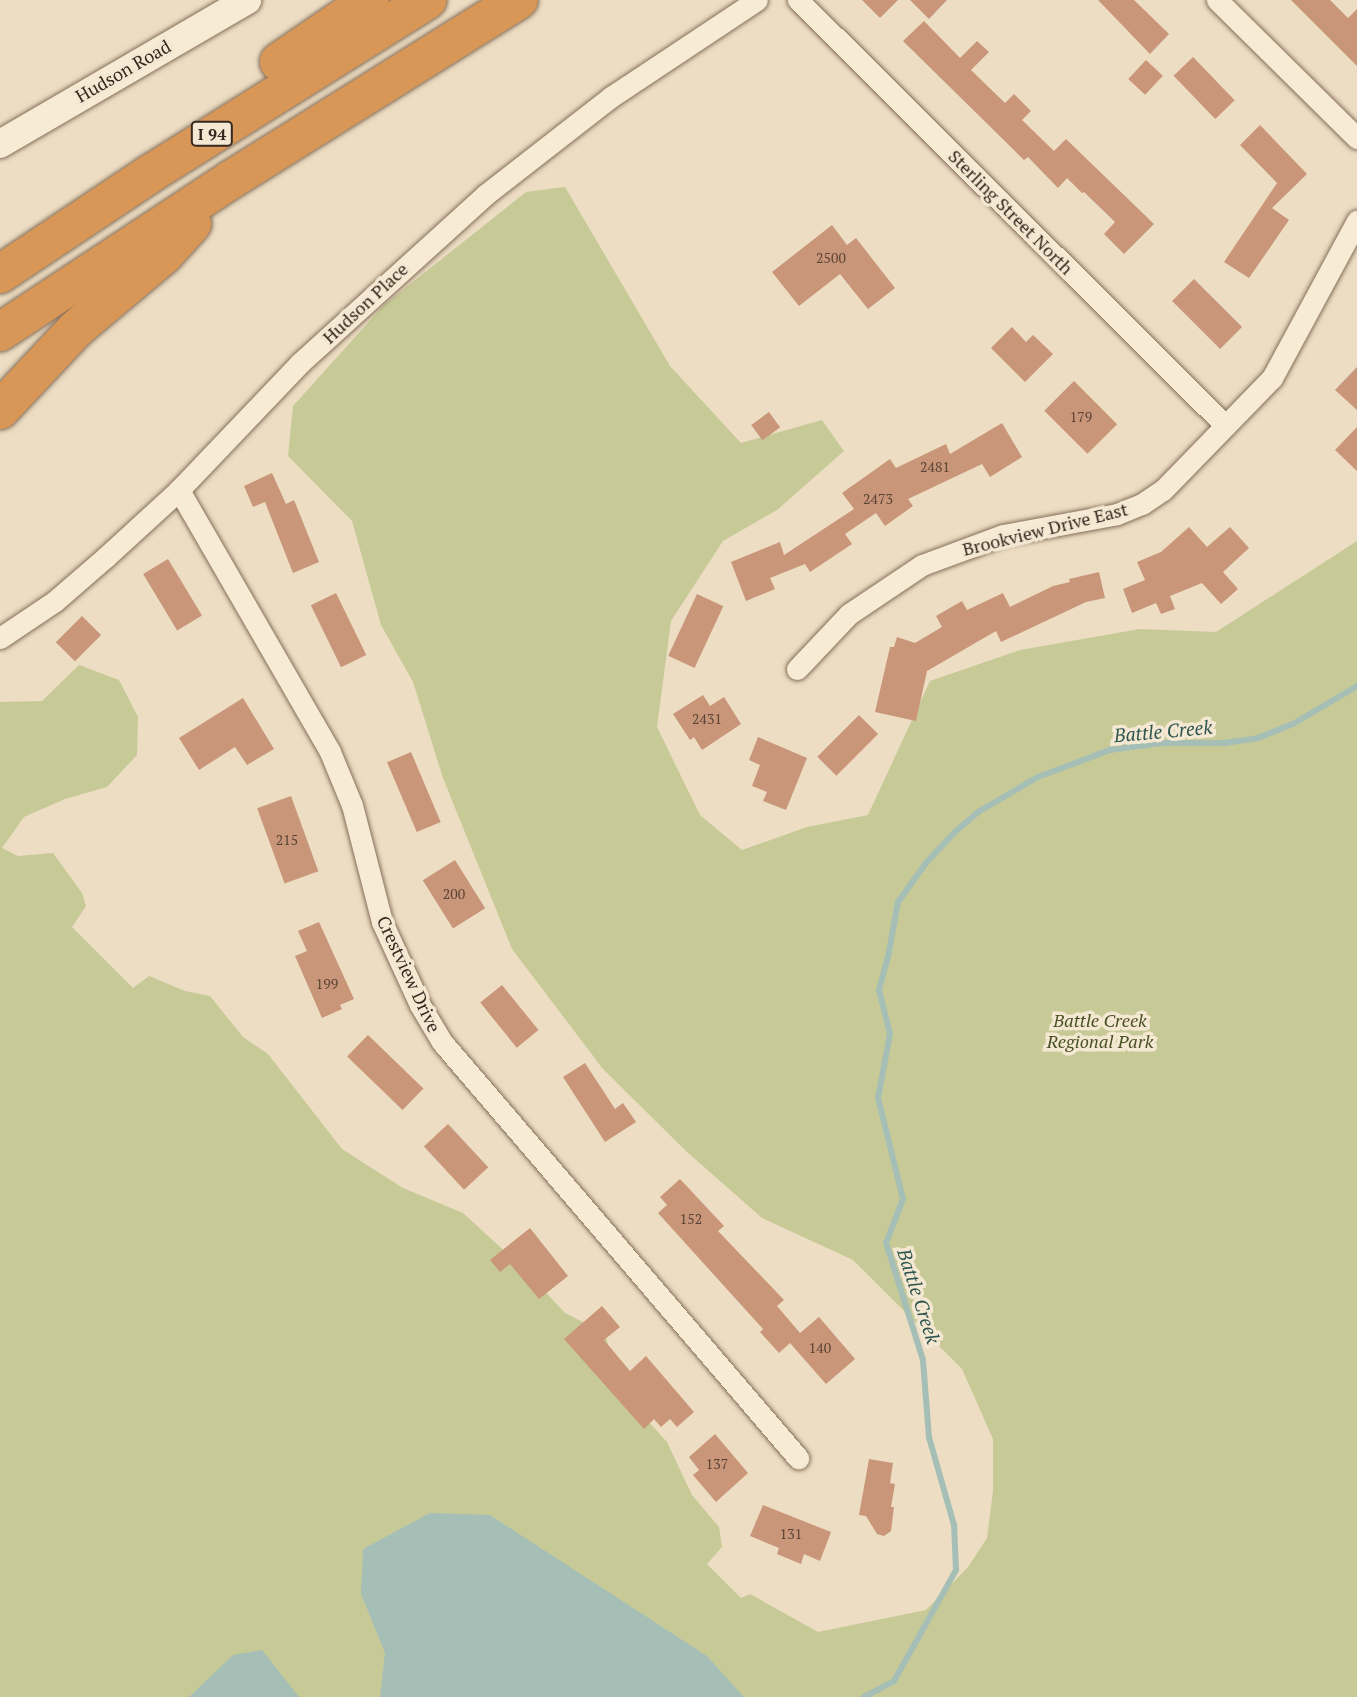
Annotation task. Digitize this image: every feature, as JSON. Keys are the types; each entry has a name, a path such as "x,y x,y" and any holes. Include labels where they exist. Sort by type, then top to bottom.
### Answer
{"highway":[{"path":"0,273 232,95 369,0"},
{"name":"I 94","path":"0,273 153,172 427,0"},
{"path":"0,332 232,180 519,0"},
{"path":"0,410 76,329 164,255 232,180"}],"street":[{"name":"Hudson Road","path":"0,145 247,0"},
{"name":"Hudson Place","path":"0,638 55,601 179,490 300,363 485,195 579,120 757,0"},
{"name":"Sterling Street North","path":"797,0 1224,424"},
{"path":"1217,0 1357,138"},
{"name":"Brookview Drive East","path":"797,669 849,614 922,565 1003,536 1117,514 1142,504 1163,490 1224,424 1272,378 1357,221"},
{"name":"Crestview Drive","path":"179,490 335,762 352,805 382,922 421,1005 442,1042 798,1458"}],"green space":[{"name":"Battle Creek Regional Park","path":"565,187 670,366 741,443 822,420 844,451 777,510 723,541 671,621 657,727 700,815 742,850 807,827 868,815 930,681 1020,650 1140,629 1216,632 1357,541 1357,1697 0,1697 0,702 42,701 79,665 119,680 138,717 137,755 107,787 65,799 24,817 2,848 18,856 53,853 82,893 86,906 72,927 133,988 149,976 185,991 210,996 243,1037 268,1054 342,1149 403,1188 463,1213 520,1265 565,1313 605,1333 620,1391 667,1442 692,1495 719,1527 722,1547 707,1564 741,1598 750,1594 818,1632 926,1610 968,1567 987,1538 993,1491 993,1439 962,1369 853,1260 762,1218 686,1151 603,1069 512,949 443,778 413,682 381,625 352,521 288,456 293,406 384,305 526,192"}],"water":[{"path":"430,1513 490,1515 707,1656 744,1697 380,1697 385,1653 361,1594 363,1549"},
{"path":"262,1650 299,1697 189,1697 233,1655"}],"building":[{"path":"862,0 898,0 880,18"},
{"path":"910,0 947,0 929,19"},
{"path":"1098,0 1134,0 1169,34 1150,54"},
{"path":"1291,0 1330,0 1348,18 1357,9 1357,66"},
{"path":"924,21 960,58 977,41 989,52 971,70 1005,103 1014,94 1031,111 1022,120 1054,151 1066,139 1154,224 1124,254 1104,234 1115,222 1084,192 1067,178 1058,188 1028,157 1024,160 903,41"},
{"path":"1193,57 1235,100 1215,119 1174,76"},
{"path":"1146,60 1163,76 1145,95 1128,79"},
{"path":"1260,125 1307,174 1272,208 1289,220 1249,278 1224,262 1277,183 1240,145"},
{"path":"832,225 847,245 856,238 895,288 868,309 840,274 799,306 772,272"},
{"path":"1194,279 1242,327 1220,349 1172,301"},
{"path":"1012,327 1026,342 1033,335 1053,354 1025,382 991,348"},
{"path":"1357,367 1357,410 1335,390"},
{"path":"1074,381 1117,424 1087,454 1044,411"},
{"path":"769,412 780,427 762,440 751,425"},
{"path":"1002,423 1022,457 990,477 982,464 908,499 913,506 885,526 876,513 845,534 852,544 810,572 805,564 770,578 775,589 746,601 731,562 780,542 784,555 854,509 842,493 890,459 896,468 946,444 950,454"},
{"path":"1357,427 1357,471 1335,450"},
{"path":"272,473 286,504 294,500 319,562 293,573 265,502 253,507 244,486"},
{"path":"1189,527 1207,547 1230,527 1249,548 1223,572 1238,589 1221,604 1202,583 1170,596 1175,609 1161,614 1156,603 1132,613 1123,589 1145,580 1137,562 1161,552"},
{"path":"168,559 202,616 177,631 143,574"},
{"path":"1099,572 1105,598 1086,602 1001,642 996,631 927,671 916,721 875,712 890,647 894,647 897,637 915,643 942,627 936,616 962,601 967,610 1003,593 1010,607 1053,586 1070,582 1069,579"},
{"path":"336,593 366,655 341,667 311,605"},
{"path":"697,594 723,606 695,668 668,656"},
{"path":"82,616 101,635 75,661 56,642"},
{"path":"703,695 710,706 724,697 741,724 702,750 694,737 690,740 673,714"},
{"path":"243,698 274,749 247,765 235,747 199,770 179,738"},
{"path":"859,715 878,734 836,776 817,757"},
{"path":"758,737 807,758 786,810 763,801 767,792 752,786 760,765 749,760"},
{"path":"411,752 441,822 417,832 387,762"},
{"path":"291,796 318,871 285,883 257,808"},
{"path":"455,860 485,908 453,928 423,880"},
{"path":"319,922 354,999 340,1005 342,1009 322,1018 295,956 307,951 298,931"},
{"path":"502,985 539,1030 517,1048 480,1003"},
{"path":"368,1035 423,1088 403,1110 347,1057"},
{"path":"585,1063 615,1109 623,1103 636,1122 605,1142 563,1077"},
{"path":"448,1124 488,1167 464,1190 424,1147"},
{"path":"680,1179 724,1226 718,1231 784,1300 777,1306 800,1333 819,1317 855,1359 826,1384 790,1343 779,1353 760,1332 763,1329 658,1213 667,1205 660,1197"},
{"path":"530,1228 568,1276 539,1299 510,1264 500,1272 490,1260"},
{"path":"602,1306 620,1327 604,1340 630,1371 646,1356 694,1412 677,1427 670,1419 661,1427 654,1419 644,1429 564,1339"},
{"path":"715,1434 748,1473 716,1502 693,1475 699,1470 689,1457"},
{"path":"869,1459 893,1463 890,1483 895,1484 891,1507 894,1507 891,1531 884,1536 877,1534 866,1516 859,1515"},
{"path":"763,1505 831,1532 820,1561 804,1554 801,1564 777,1554 779,1548 750,1536"}],"waterway":[{"name":"Battle Creek","path":"864,1697 894,1681 956,1570 954,1525 929,1437 923,1360 886,1243 903,1199 878,1098 890,1034 879,990 898,902 926,863 954,833 978,812 1038,777 1110,750 1162,743 1224,743 1258,738 1293,724 1357,686"}]}
